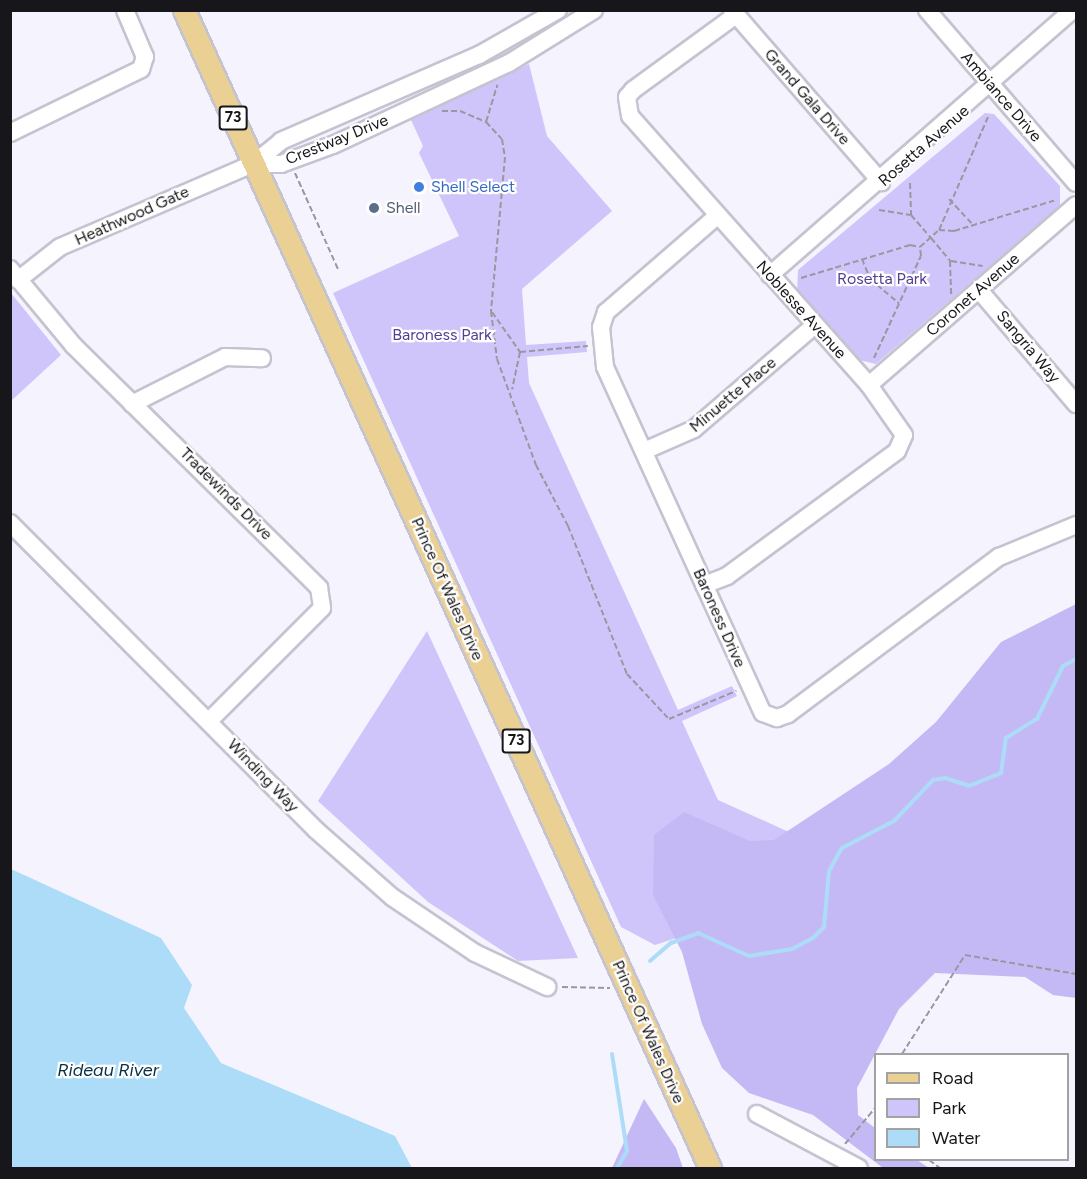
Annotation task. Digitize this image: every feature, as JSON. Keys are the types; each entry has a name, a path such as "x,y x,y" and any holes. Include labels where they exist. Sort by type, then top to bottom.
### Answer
{"main road":[{"name":"Prince Of Wales Drive","path":"184,10 710,1168"}],"street":[{"path":"10,133 141,69 145,57 125,10"},
{"name":"Crestway Drive","path":"252,164 281,141 479,55 558,10"},
{"name":"Crestway Drive","path":"252,164 281,164 391,118 509,63 594,10"},
{"name":"Ambiance Drive","path":"927,10 1077,183"},
{"name":"Rosetta Avenue","path":"770,275 881,183 991,86 1072,10"},
{"name":"Grand Gala Drive","path":"734,13 881,183"},
{"name":"Noblesse Avenue","path":"704,585 727,576 902,446 904,435 869,385 630,116 627,97 734,13"},
{"path":"382,97 391,118"},
{"name":"Heathwood Gate","path":"14,275 60,247 252,164"},
{"name":"Coronet Avenue","path":"869,385 1077,205"},
{"name":"Baroness Drive","path":"717,216 606,312 603,344 606,367 763,713 777,718 788,714 999,557 1077,525"},
{"name":"Tradewinds Drive","path":"14,275 132,404 319,588 323,598 322,608 209,721"},
{"name":"Sangria Way","path":"979,290 1077,404"},
{"name":"Minuette Place","path":"644,452 694,429 815,325"},
{"path":"132,404 225,357 262,358"},
{"name":"Winding Way","path":"10,523 315,830 392,897 475,953 547,987"},
{"path":"757,1114 859,1168"}],"path":[{"path":"486,122 500,75"},
{"path":"432,111 460,111 486,122 502,140 505,157 491,311 497,359 512,389 537,465 568,526 627,674 669,719 750,685"},
{"path":"920,247 939,230 949,199 988,117"},
{"path":"294,170 338,269"},
{"path":"910,183 911,215 950,261 949,291 960,305"},
{"path":"949,199 973,225"},
{"path":"939,230 973,225 1056,200"},
{"path":"879,210 911,215"},
{"path":"801,278 910,245 920,247"},
{"path":"874,358 921,256 920,247"},
{"path":"862,259 870,279 899,303"},
{"path":"950,261 983,266 993,278"},
{"path":"491,311 520,352 512,389"},
{"path":"520,352 603,344"},
{"path":"903,1053 965,956 1077,974"},
{"path":"547,987 627,988"},
{"path":"837,1155 874,1109"}],"green space":[{"name":"Baroness Park","path":"529,64 547,136 612,211 522,289 526,345 586,341 587,352 527,357 529,383 678,710 732,686 737,696 682,721 718,800 811,842 776,905 655,945 621,927 333,293 459,236 419,153 423,146 411,120"},
{"name":"Rosetta Park","path":"985,113 994,114 1060,186 1060,206 876,364 859,360 797,293 798,270"},
{"path":"11,293 61,355 11,401"},
{"path":"427,631 578,958 518,961 428,902 318,801"}],"shaded area":[{"path":"1076,604 1076,998 1053,995 1025,977 935,973 899,1009 857,1088 858,1115 874,1127 874,1161 918,1161 929,1168 883,1168 813,1115 749,1093 722,1068 702,1024 682,952 653,895 654,835 684,812 750,841 774,840 889,764 936,722 1001,642"},
{"path":"644,1099 676,1148 683,1168 612,1168"}],"water":[{"name":"Rideau River","path":"11,869 161,938 192,985 184,1008 221,1063 395,1136 412,1168 11,1168"}],"waterway":[{"path":"650,961 671,943 698,933 749,956 792,949 813,938 824,927 829,871 842,848 894,821 933,780 945,778 969,786 1001,773 1006,738 1037,719 1063,666 1076,659"},
{"path":"612,1054 627,1151 617,1168"}],"place":[{"name":"Shell Select","path":"419,187"},
{"name":"Shell","path":"374,208"}]}
